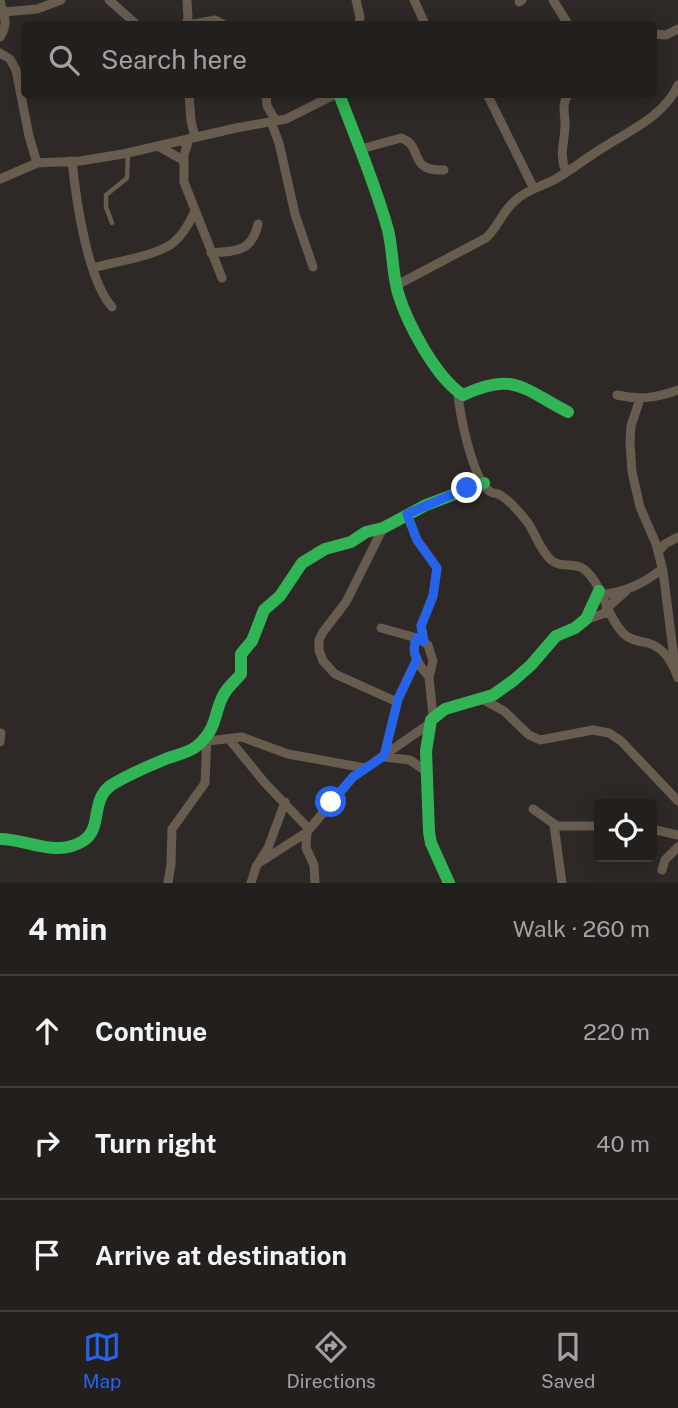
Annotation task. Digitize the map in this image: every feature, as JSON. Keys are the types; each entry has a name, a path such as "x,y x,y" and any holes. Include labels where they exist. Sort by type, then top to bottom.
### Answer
{"street":[{"path":"4,12 37,9 61,0"},
{"path":"109,0 133,21"},
{"path":"187,0 187,21"},
{"path":"356,0 359,21"},
{"path":"414,0 424,21"},
{"path":"553,0 566,21"},
{"path":"0,1 6,19 5,30 0,37"},
{"path":"657,34 666,35 678,29"},
{"path":"0,53 10,60 16,70 21,95"},
{"path":"397,285 486,238 517,198 640,127 674,94 678,85"},
{"path":"22,98 37,163"},
{"path":"189,98 192,138 183,160 184,182 222,278"},
{"path":"266,98 295,214 313,267"},
{"path":"0,179 37,163 128,153 286,119 330,98"},
{"path":"340,98 361,149 388,233 404,309 423,346 458,394 460,416 475,467 484,484 491,493 499,494 523,517 551,560 559,565 573,565 585,570 625,636 657,647 668,655 677,675"},
{"path":"489,98 534,189"},
{"path":"566,172 561,148 565,129 563,105 567,98"},
{"path":"361,149 401,138 410,143 421,165 428,169 444,170"},
{"path":"158,146 183,160"},
{"path":"72,161 75,188 99,290 112,307"},
{"path":"93,268 173,243 189,224 195,211"},
{"path":"211,253 243,249 249,244 258,224"},
{"path":"458,394 463,395 496,381 507,381 522,386 542,400 568,412"},
{"path":"617,394 640,399 658,397 678,390"},
{"path":"640,399 629,442 632,472 640,507 662,569 676,641 677,675"},
{"path":"168,883 172,829 205,783 208,738 223,695 241,674 241,654 252,641 264,610 281,596 302,563 325,549 351,542 366,532 383,528 456,492 484,484"},
{"path":"407,514 417,540 437,568 433,596 421,626 421,639 414,646 417,659 429,677"},
{"path":"383,528 346,602 323,632 318,650 323,661 335,674 397,702"},
{"path":"658,552 665,544 678,537"},
{"path":"600,593 627,590 662,569"},
{"path":"584,620 607,610 627,590"},
{"path":"259,863 308,830 353,777 445,709 482,699 514,680 531,665 556,635 575,628 584,620 600,593"},
{"path":"381,628 421,639 432,653 429,677 431,720 426,751 429,832 431,843 449,883"},
{"path":"383,756 397,702 417,659"},
{"path":"482,699 504,711 529,735 540,740 593,730 609,733 621,741 678,801"},
{"path":"0,839 16,839 54,850 83,841 95,828 97,804 109,787 158,762 195,748 208,738 242,737 288,754 365,768"},
{"path":"229,739 308,830"},
{"path":"383,756 411,760 427,772"},
{"path":"250,883 268,848 285,802"},
{"path":"533,809 554,825 594,826"},
{"path":"554,825 562,883"},
{"path":"308,830 305,842 314,865 315,883"},
{"path":"657,831 678,835"},
{"path":"662,870 666,860 678,847"}],"lane":[{"path":"111,223 106,207 106,195 127,178 128,153"}],"traffic: fast":[{"path":"341,98 383,213 402,305 415,334 433,363 463,395 495,384 507,384 528,390 568,412"},
{"path":"0,839 52,848 73,846 83,841 93,829 100,800 110,786 146,767 191,750 209,733 224,694 241,674 241,654 252,641 264,610 280,596 302,563 325,549 351,542 366,532 383,528 426,505 484,483"},
{"path":"449,883 431,843 429,832 426,751 431,720 445,709 493,695 514,680 556,636 575,628 586,619 599,591"}],"route":[{"path":"331,802 353,777 384,756 398,699 417,659 414,654 415,642 417,638 424,641 422,620 433,596 437,568 417,540 407,514 467,488"}]}
